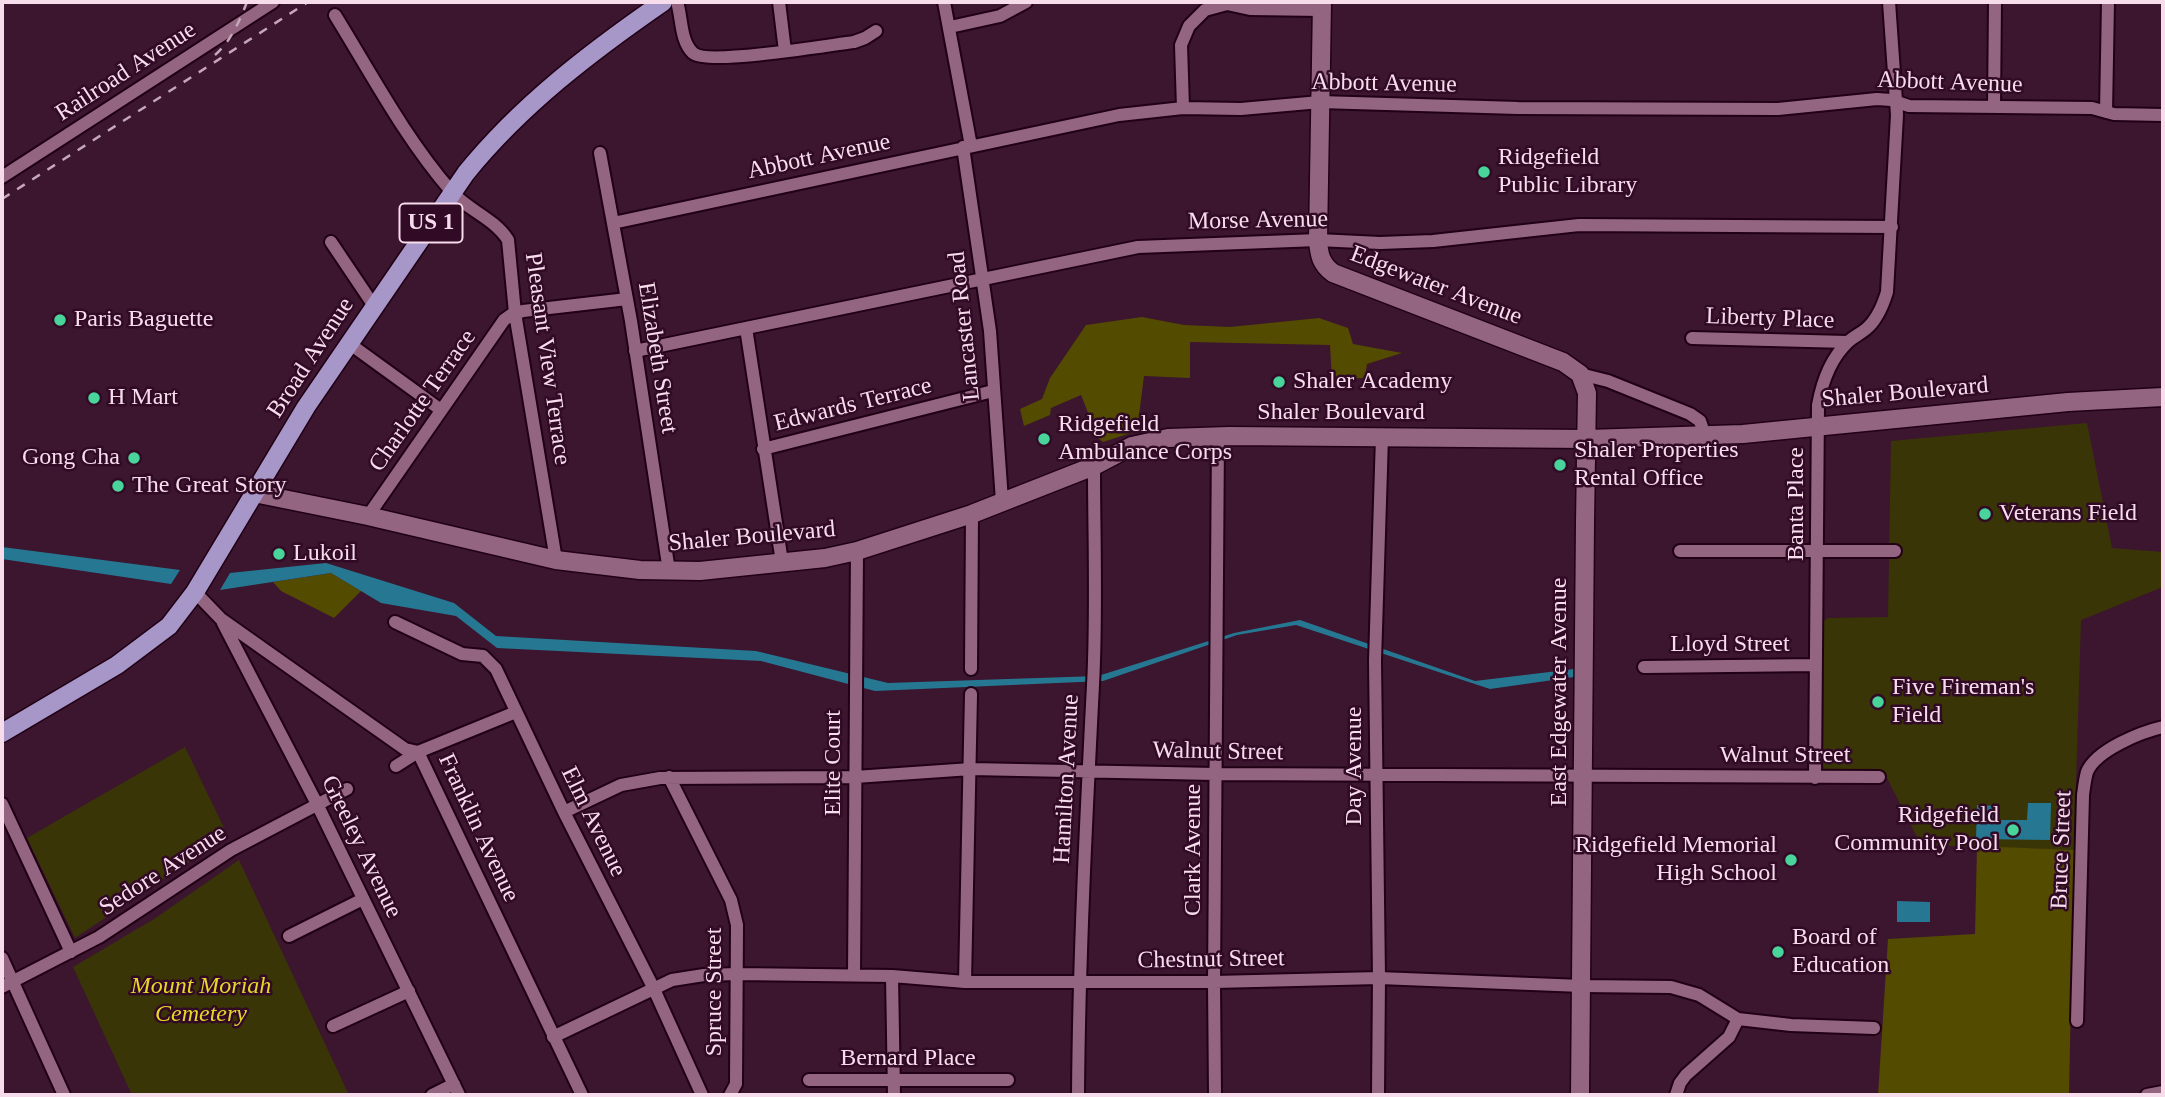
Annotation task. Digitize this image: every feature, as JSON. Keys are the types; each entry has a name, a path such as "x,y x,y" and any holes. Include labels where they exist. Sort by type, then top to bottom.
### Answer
{"main road":[{"name":"Broad Avenue","path":"2,733 117,665 169,626 195,592 306,407 452,193 485,150 527,107 627,26 663,2"}],"street":[{"name":"Railroad Avenue","path":"2,177 273,2"},
{"path":"677,2 687,44 698,57 785,51 854,42 876,30"},
{"path":"779,2 785,51"},
{"name":"Lancaster Road","path":"944,2 967,147 990,331 1002,501"},
{"path":"950,27 1000,16 1026,2"},
{"name":"Banta Place","path":"1815,778 1818,405 1826,376 1847,342 1868,328 1883,304 1890,276 1897,102 1889,2"},
{"path":"1994,2 1994,107"},
{"path":"2106,112 2108,2"},
{"path":"1184,107 1181,45 1189,26 1205,10 1227,4 1250,9 1322,6"},
{"name":"Edgewater Avenue","path":"1322,6 1318,240 1320,257 1334,273 1563,362 1580,374"},
{"name":"Pleasant View Terrace","path":"335,15 414,143 452,193 501,230 508,240 515,313 556,560"},
{"name":"Abbott Avenue","path":"613,223 1119,115 1184,107 1241,109 1320,103 1518,108 1778,109 1877,99 1909,106 2092,108 2114,114 2163,115"},
{"name":"Elizabeth Street","path":"600,153 627,299 669,571"},
{"name":"Morse Avenue","path":"635,351 1138,247 1318,240 1380,243 1433,241 1579,225 1892,227"},
{"path":"331,242 374,306"},
{"path":"515,313 627,299"},
{"name":"Charlotte Terrace","path":"368,516 504,320 515,313"},
{"path":"746,328 782,562"},
{"name":"Liberty Place","path":"1692,338 1847,342"},
{"path":"350,344 442,410"},
{"path":"1580,374 1599,377 1690,414 1700,421 1705,436"},
{"name":"East Edgewater Avenue","path":"1580,374 1587,393 1588,439 1583,632 1580,1095"},
{"name":"Edwards Terrace","path":"763,449 993,391"},
{"name":"Shaler Boulevard","path":"254,493 368,516 556,560 603,567 700,571 825,558 858,551 972,514 1094,466 1132,446 1168,438 1588,439 1705,436 2068,402 2163,397"},
{"name":"Clark Avenue","path":"1215,1095 1218,437"},
{"name":"Day Avenue","path":"1378,1095 1375,661 1382,437"},
{"name":"Hamilton Avenue","path":"1078,1095 1079,982 1093,679 1094,466"},
{"path":"971,668 972,514"},
{"name":"Elite Court","path":"854,975 858,551"},
{"path":"1680,551 1895,551"},
{"name":"Franklin Avenue","path":"195,592 220,619 405,749 418,752 582,1095"},
{"name":"Greeley Avenue","path":"220,619 317,804 457,1090"},
{"name":"Elm Avenue","path":"396,622 462,654 476,654 491,662 653,987 702,1095"},
{"name":"Lloyd Street","path":"1644,667 1816,665"},
{"path":"965,982 971,694"},
{"path":"396,766 418,752 516,712"},
{"name":"Bruce Street","path":"2077,1021 2083,795 2086,776 2092,765 2115,745 2163,727"},
{"name":"Walnut Street","path":"564,812 621,785 669,777 855,777 971,769 1215,774 1879,777"},
{"name":"Spruce Street","path":"669,777 731,900 737,925 736,1084 730,1095"},
{"name":"Sedore Avenue","path":"7,984 99,937 231,850 346,789"},
{"path":"2,804 71,952"},
{"path":"289,936 363,898"},
{"path":"2,958 7,984 64,1095"},
{"name":"Chestnut Street","path":"553,1037 672,980 737,974 892,976 965,982 1214,982 1379,978 1671,987 1712,1001 1738,1019 1874,1028"},
{"path":"892,976 894,1095"},
{"path":"333,1026 409,991"},
{"path":"1676,1095 1683,1079 1729,1037 1738,1019"},
{"name":"Bernard Place","path":"809,1080 1008,1080"},
{"path":"432,1095 457,1090"},
{"path":"2147,1095 2163,1092"}],"green space":[{"path":"2087,423 2112,548 2163,552 2163,587 2081,620 2074,850 1921,845 1887,778 1815,778 1814,627 1828,618 1888,617 1891,441"},
{"path":"185,747 228,836 75,938 27,838"},
{"name":"Mount Moriah Cemetery","path":"239,860 349,1095 132,1095 73,967 154,919"}],"shaded area":[{"path":"1142,317 1184,325 1230,327 1319,318 1348,328 1353,344 1402,353 1367,364 1365,378 1332,379 1330,345 1190,342 1190,378 1144,376 1137,431 1103,442 1098,438 1081,395 1051,408 1050,415 1024,426 1020,409 1042,399 1050,378 1086,325"},
{"path":"331,573 361,591 334,618 281,591 273,582"},
{"path":"1977,846 2074,850 2069,1095 1878,1095 1888,939 1975,934"}],"water":[{"path":"2,547 180,570 171,584 2,559"},
{"path":"326,563 454,603 496,636 756,651 888,683 1098,676 1234,633 1300,620 1475,681 1574,669 1574,677 1490,689 1296,625 1237,635 1103,681 875,691 761,661 497,648 456,616 381,603 331,573 220,590 230,573"},
{"name":"Ridgefield Community Pool","path":"2028,803 2051,803 2050,840 1976,839 1977,805 1997,806 1997,820 2027,820"},
{"path":"1897,901 1930,902 1930,922 1897,922"}],"railway":[{"path":"215,55 238,24 247,2"},
{"path":"2,199 308,2"}],"place":[{"name":"Ridgefield Public Library","path":"1484,172"},
{"name":"Paris Baguette","path":"60,320"},
{"name":"Shaler Academy","path":"1279,382"},
{"name":"H Mart","path":"94,398"},
{"name":"Ridgefield Ambulance Corps","path":"1044,439"},
{"name":"Gong Cha","path":"134,458"},
{"name":"Shaler Properties Rental Office","path":"1560,465"},
{"name":"The Great Story","path":"118,486"},
{"name":"Veterans Field","path":"1985,514"},
{"name":"Lukoil","path":"279,554"},
{"name":"Five Fireman's Field","path":"1878,702"},
{"name":"Ridgefield Community Pool","path":"2013,830"},
{"name":"Ridgefield Memorial High School","path":"1791,860"},
{"name":"Board of Education","path":"1778,952"}]}
